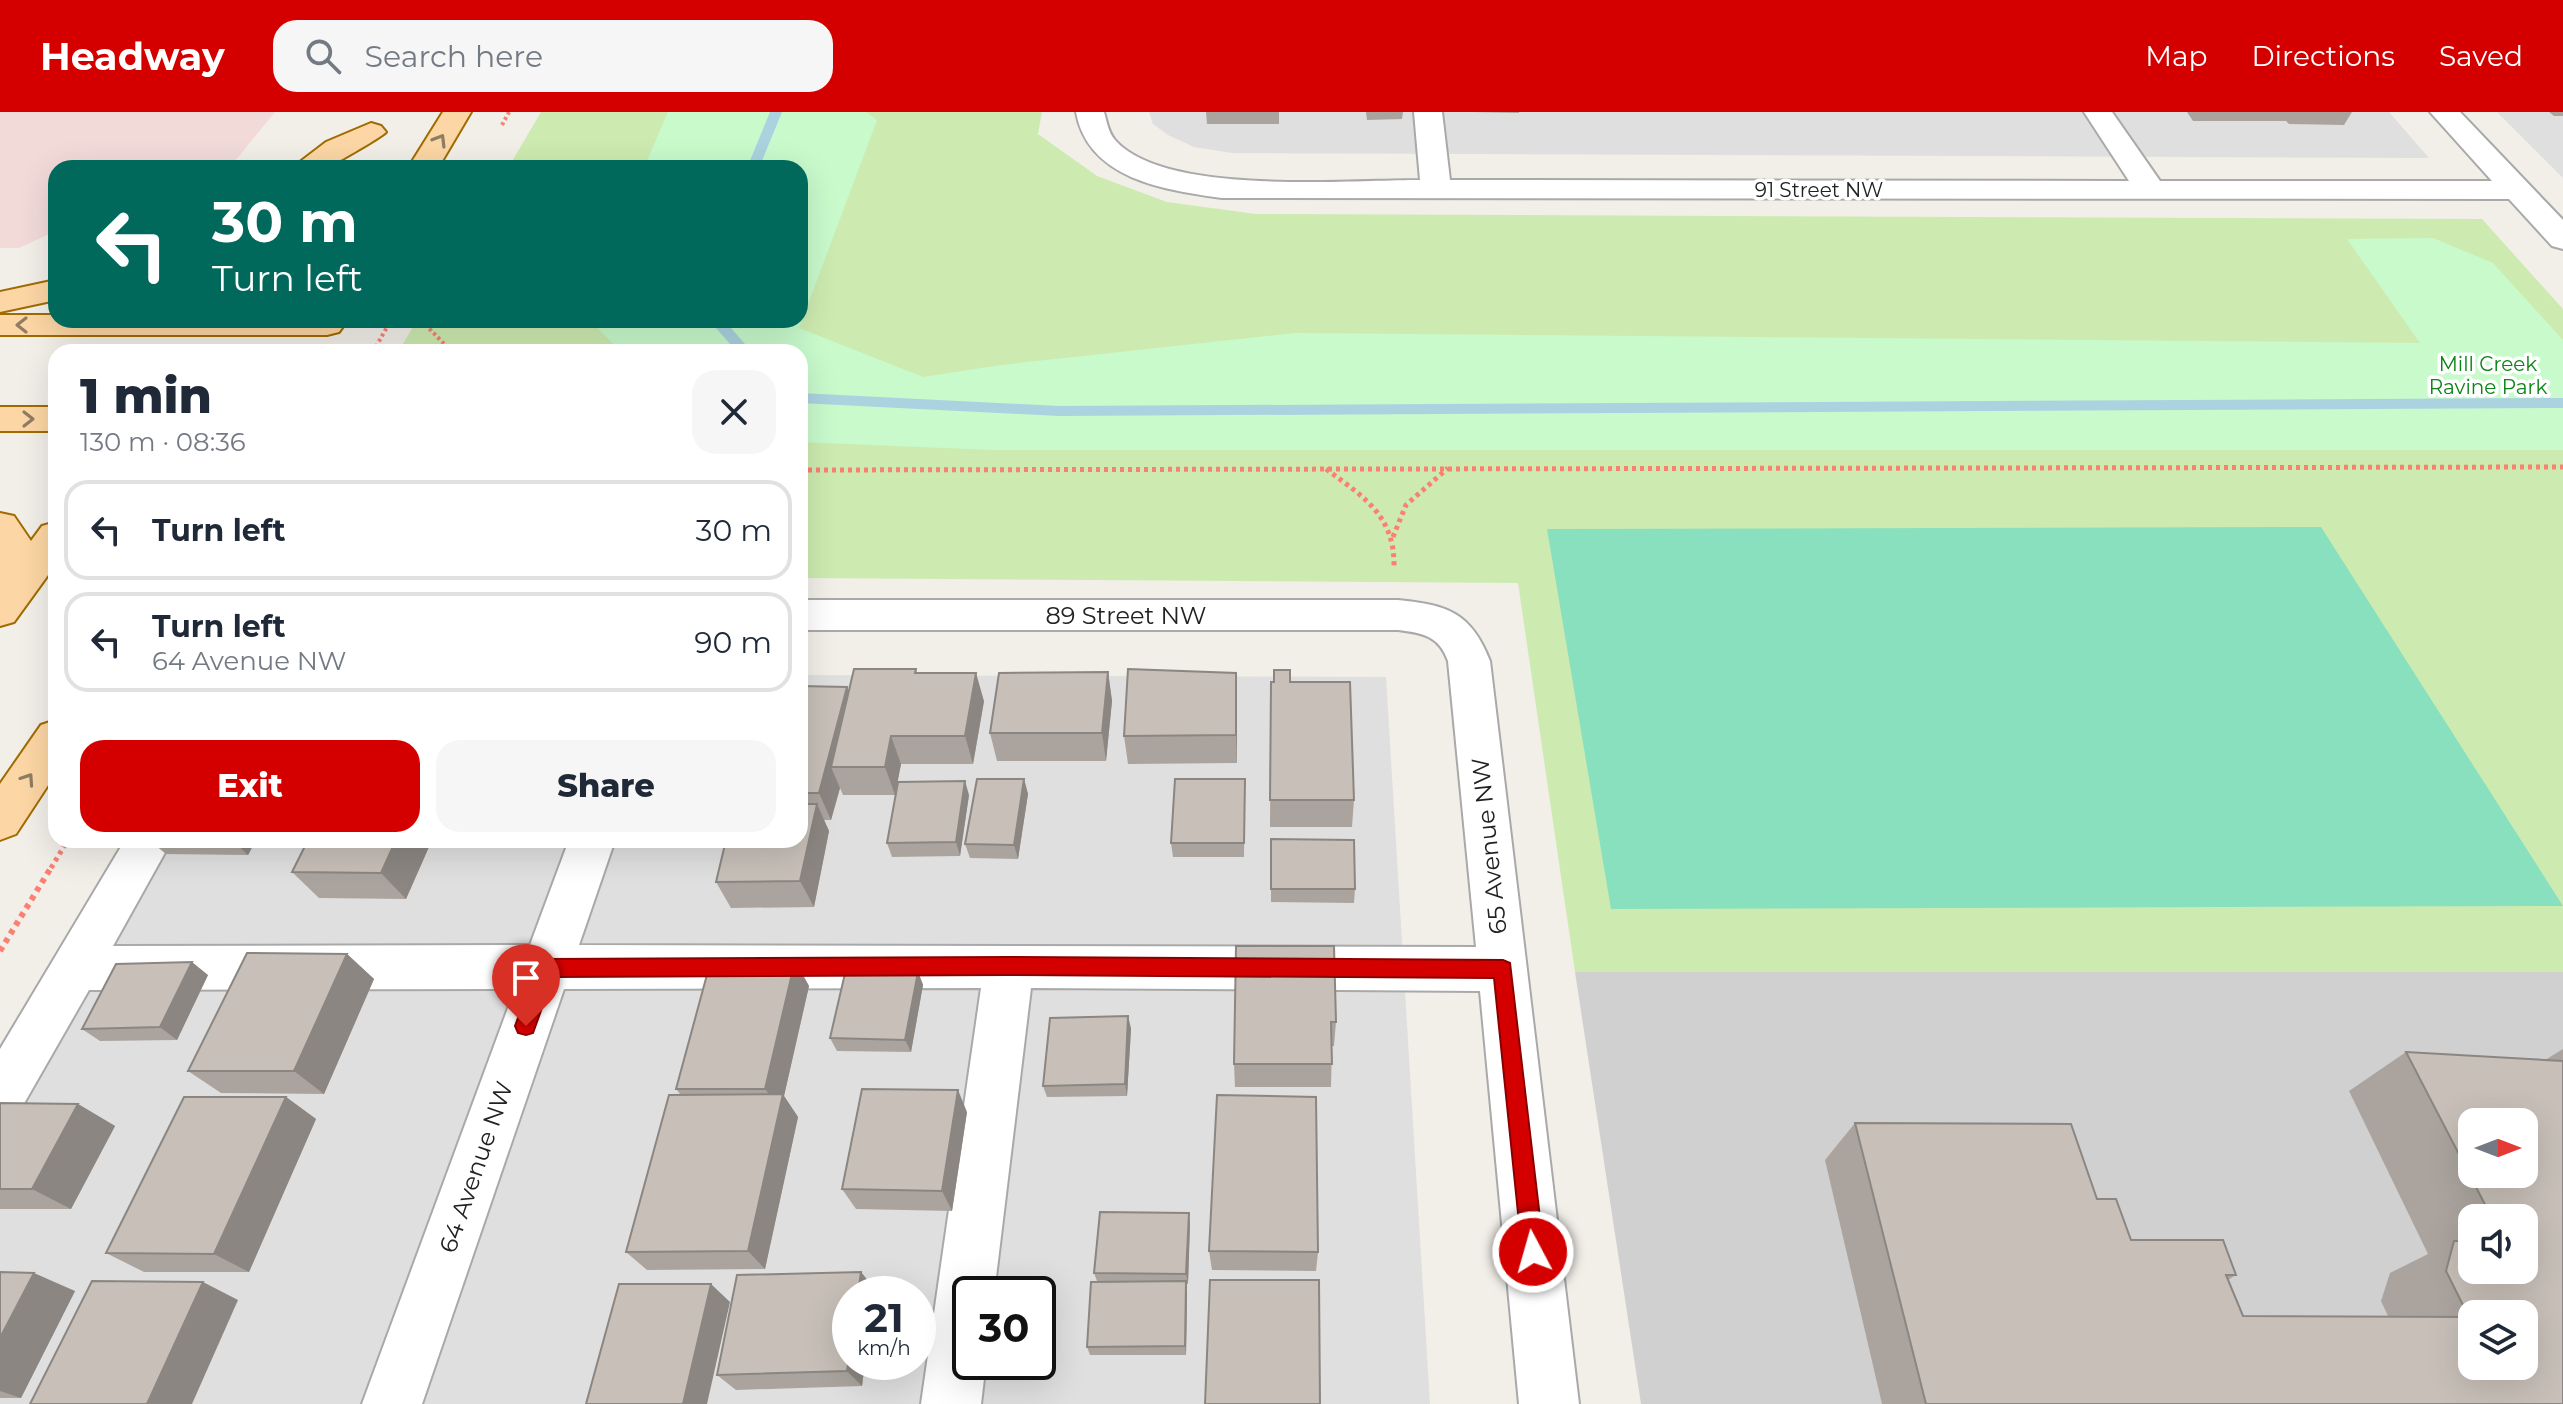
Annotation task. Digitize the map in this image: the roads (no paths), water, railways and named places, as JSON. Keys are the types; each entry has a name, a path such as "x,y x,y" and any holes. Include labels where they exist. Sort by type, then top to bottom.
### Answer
{"main road":[{"path":"428,160 457,112"},
{"path":"319,160 379,122"},
{"path":"348,160 379,122"},
{"path":"0,302 48,292"},
{"path":"0,325 48,327"},
{"path":"89,328 322,332"},
{"path":"0,419 48,419"},
{"path":"0,526 12,540 5,605"},
{"path":"5,605 48,547"},
{"path":"0,821 48,749"}],"street":[{"name":"91 Street NW","path":"1090,112 1092,129 1098,140 1126,163 1168,180 1222,189 2517,190"},
{"path":"1428,112 1436,189"},
{"path":"2098,112 2151,190"},
{"path":"2444,112 2563,239"},
{"name":"89 Street NW","path":"808,615 1398,615 1427,618 1450,627"},
{"name":"65 Avenue NW","path":"1450,627 1463,641 1469,661 1549,1404"},
{"path":"0,1097 144,848"},
{"name":"64 Avenue NW","path":"392,1404 589,848"},
{"path":"74,968 1009,966 1503,969"},
{"path":"951,1404 1009,966"}],"waterway":[{"path":"756,160 776,112"},
{"path":"723,328 738,344"},
{"path":"808,398 1059,411 2563,403"}],"park label":[{"name":"Mill Creek Ravine Park","path":"2488,376"}]}
